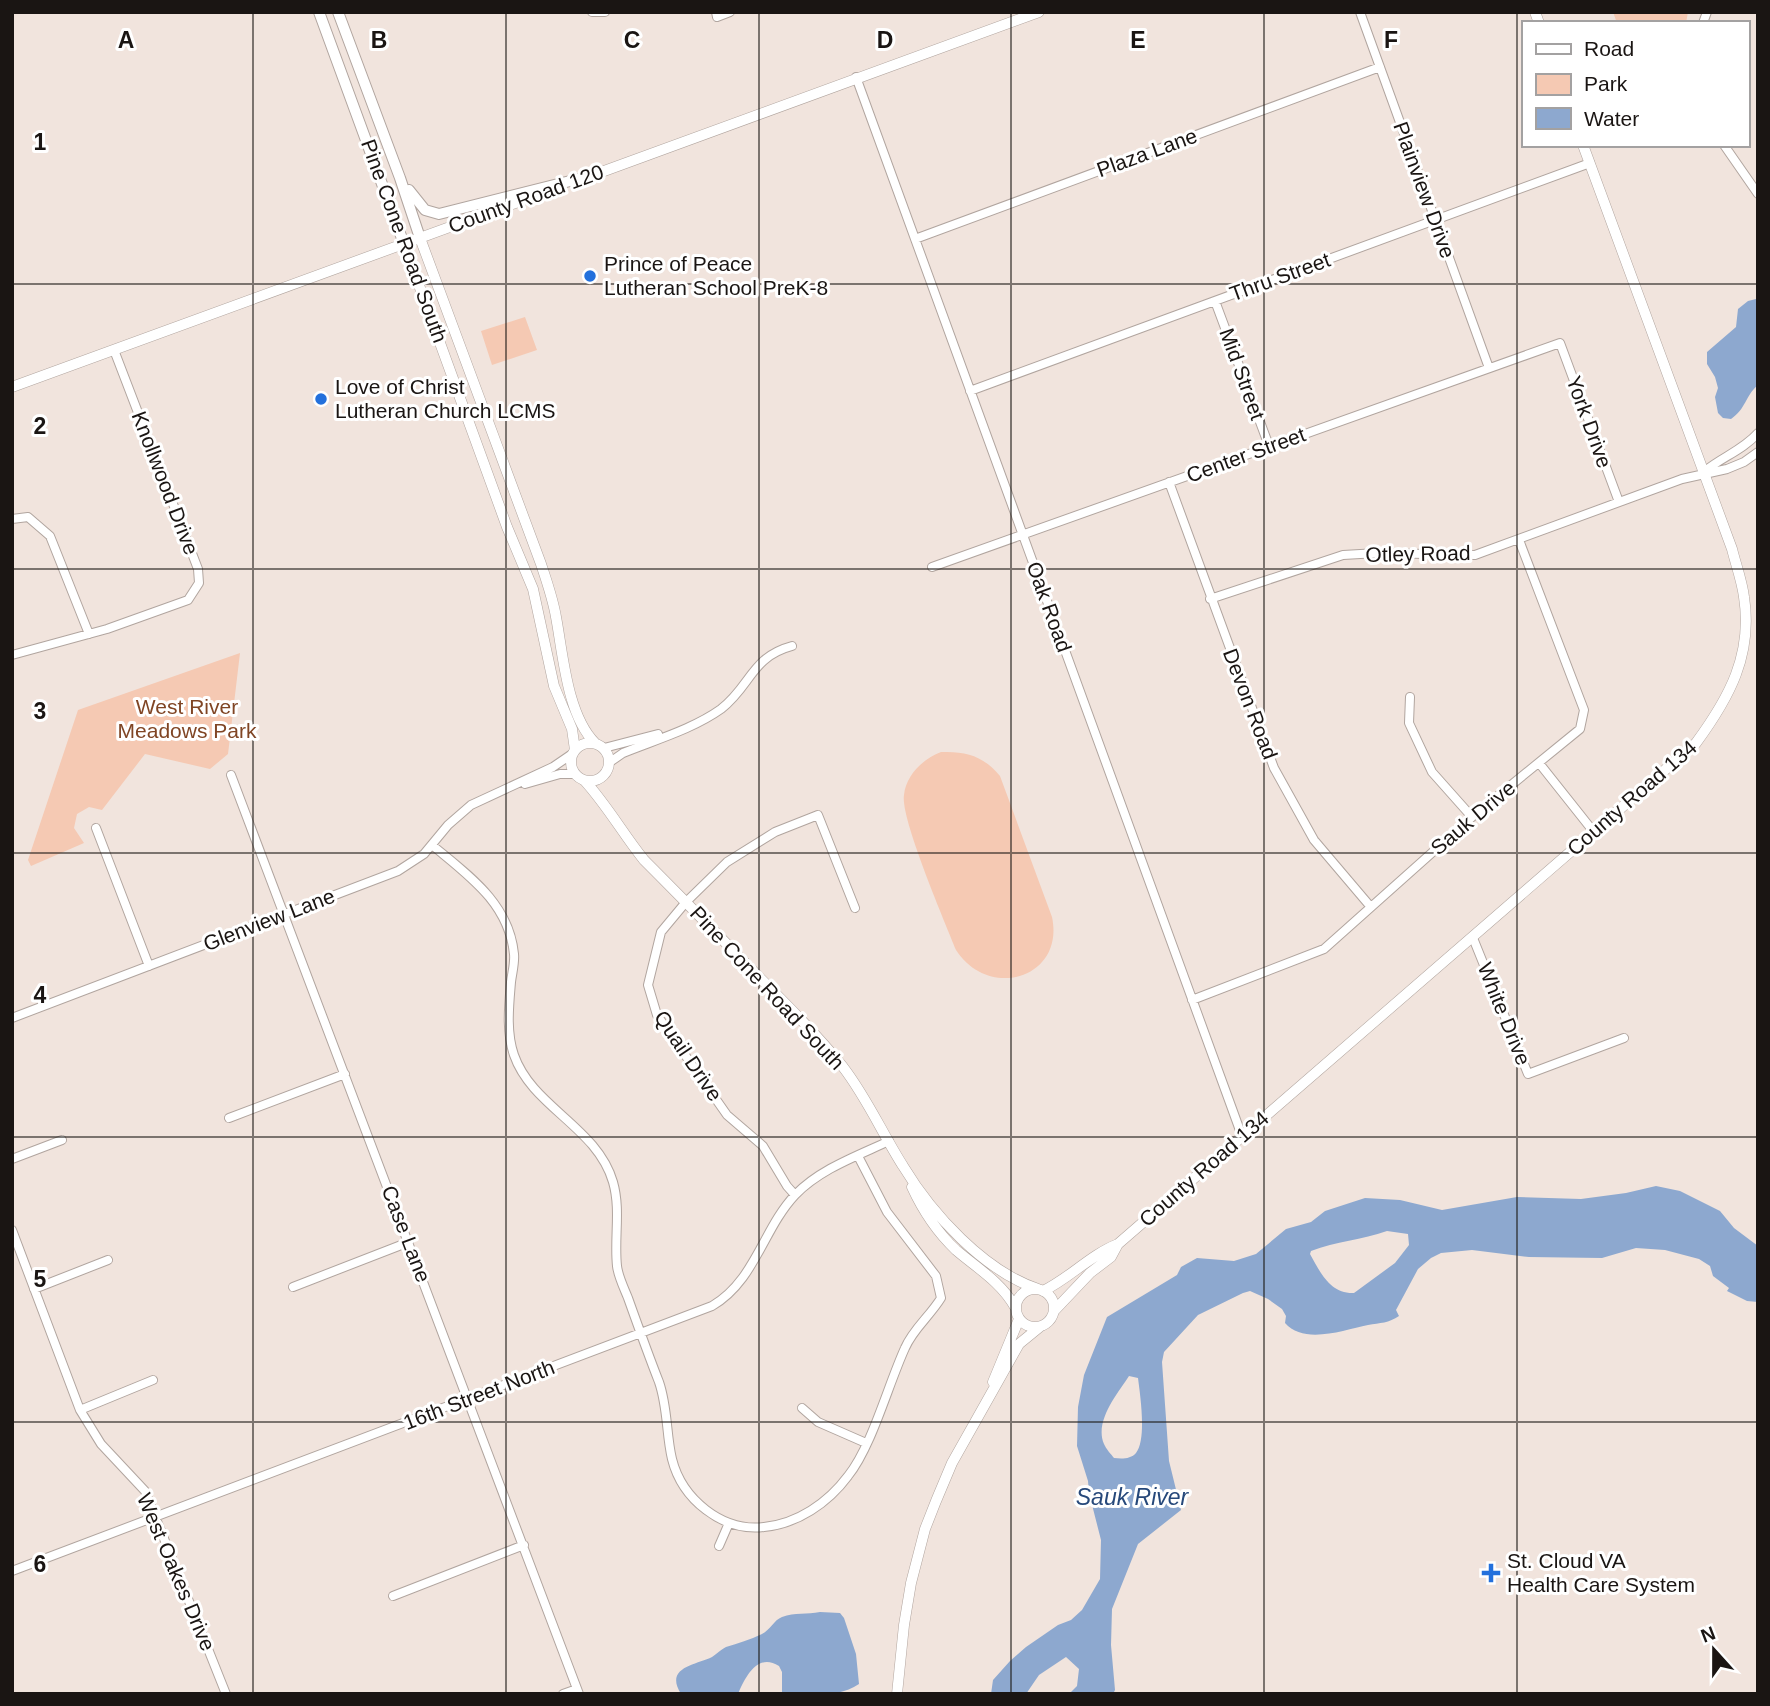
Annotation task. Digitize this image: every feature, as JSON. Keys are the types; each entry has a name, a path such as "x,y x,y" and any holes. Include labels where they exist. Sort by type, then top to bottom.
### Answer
{"main road":[{"name":"Pine Cone Road South","path":"319,12 404,244"},
{"name":"Pine Cone Road South","path":"338,12 420,238"},
{"path":"400,178 419,205 439,214 590,176"}],"street":[{"path":"592,12 604,12"},
{"path":"716,12 718,17 730,12"},
{"name":"County Road 120","path":"12,387 1039,12"},
{"name":"Plainview Drive","path":"1360,12 1489,368"},
{"name":"Plaza Lane","path":"915,239 1380,67"},
{"name":"Oak Road","path":"856,77 1242,1136"},
{"name":"County Road 134","path":"1040,1290 1064,1280 1102,1250 1118,1244 1696,743 1720,710 1740,667 1745,636 1744,597 1732,549 1584,147"},
{"path":"1725,147 1758,194"},
{"name":"Thru Street","path":"970,391 1590,163"},
{"name":"Pine Cone Road South","path":"420,238 541,564 556,614 567,676 578,715 590,737 600,745"},
{"name":"Pine Cone Road South","path":"404,244 507,527 533,589 541,618 549,669 559,702 575,739 573,752"},
{"name":"Mid Street","path":"1215,301 1269,446"},
{"name":"Center Street","path":"932,567 1560,343"},
{"name":"York Drive","path":"1560,343 1619,502"},
{"name":"Knollwood Drive","path":"12,655 89,634 188,600 199,583 198,569 114,349"},
{"path":"1702,473 1721,458 1743,447 1758,433"},
{"path":"1702,473 1727,469 1758,452"},
{"name":"Otley Road","path":"1210,599 1343,555 1475,555 1702,473"},
{"name":"Devon Road","path":"1169,482 1274,768 1314,840 1370,906"},
{"path":"12,519 28,517 50,536 89,634"},
{"name":"Sauk Drive","path":"1192,1000 1324,949 1472,817 1580,729 1584,710 1519,540"},
{"path":"688,726 600,745 584,743 573,752 571,765 575,774 584,780 594,781 603,776 610,762 623,753 688,726 706,718 728,704 765,658 792,646"},
{"path":"1410,697 1409,723 1432,772 1472,817"},
{"path":"600,745 610,762"},
{"name":"Glenview Lane","path":"12,1018 398,871 414,862 459,814 480,800 558,765 573,752"},
{"path":"1539,763 1593,831"},
{"name":"Glenview Lane","path":"505,788 556,775 575,774"},
{"name":"Case Lane","path":"231,775 578,1691"},
{"name":"Pine Cone Road South","path":"603,776 603,790 614,820"},
{"name":"Pine Cone Road South","path":"584,780 599,796 644,860 828,1049 864,1096 922,1207 936,1227 955,1248 1001,1287 1016,1307"},
{"name":"Quail Drive","path":"796,1195 787,1186 763,1146 727,1115 657,1015 648,985 661,932 686,902 727,862 775,832 818,814 855,908"},
{"path":"96,828 149,965"},
{"path":"432,845 486,890 504,918 514,954 510,1041 516,1059 537,1090 592,1144 606,1165 618,1209 617,1268 664,1400 671,1457 678,1476 690,1495 729,1523 760,1528 783,1524 821,1503 850,1474 866,1443 906,1345 941,1298 936,1276 887,1212 858,1156"},
{"name":"White Drive","path":"1473,937 1528,1074 1624,1038"},
{"path":"229,1118 345,1074"},
{"path":"12,1160 62,1140"},
{"name":"16th Street North","path":"12,1571 712,1306 740,1283 781,1214 796,1195 817,1176 889,1141"},
{"name":"Pine Cone Road South","path":"903,1167 930,1203 977,1252 1017,1281 1040,1290"},
{"name":"West Oakes Drive","path":"12,1230 80,1410 101,1444 145,1491 226,1694"},
{"path":"293,1287 409,1242"},
{"name":"County Road 134","path":"1054,1311 1090,1273 1111,1257 1118,1244"},
{"path":"34,1289 108,1260"},
{"path":"897,1694 904,1625 921,1542 942,1486 1019,1344 1050,1320 1054,1311 1050,1297 1040,1290 1024,1292 1017,1300 1019,1319 1027,1326 1041,1326"},
{"path":"979,1415 1019,1319"},
{"path":"80,1410 153,1380"},
{"path":"802,1408 818,1422 866,1443"},
{"path":"719,1546 729,1523"},
{"path":"393,1596 524,1545"},
{"path":"564,1694 578,1691"}],"green space":[{"path":"1613,12 1688,12 1686,21 1616,21"},
{"path":"525,317 537,350 492,365 481,331"},
{"name":"West River Meadows Park","path":"240,653 228,754 210,769 145,754 102,810 89,807 77,814 74,828 84,843 31,866 28,860 78,710"},
{"path":"941,752 974,756 1000,776 1052,917 1053,938 1047,955 1036,968 1021,976 1004,978 987,975 970,966 956,950 916,847 905,807 905,788 916,769"}],"water":[{"path":"1756,299 1758,385 1736,415 1731,419 1723,418 1718,413 1715,397 1718,388 1707,364 1707,352 1736,327 1738,309 1748,301"},
{"name":"Sauk River","path":"1656,1186 1680,1191 1720,1211 1734,1228 1758,1246 1758,1302 1747,1301 1727,1291 1729,1288 1713,1276 1710,1266 1699,1259 1665,1250 1636,1248 1602,1258 1529,1257 1472,1250 1441,1253 1431,1258 1418,1269 1396,1310 1399,1316 1384,1322 1325,1334 1303,1333 1293,1330 1285,1323 1286,1316 1282,1309 1250,1291 1198,1315 1164,1352 1162,1362 1169,1461 1181,1510 1138,1544 1112,1609 1113,1694 1069,1694 1077,1686 1079,1669 1066,1657 1039,1675 1026,1694 991,1694 993,1680 1010,1661 1026,1647 1058,1625 1071,1620 1082,1610 1100,1579 1101,1540 1077,1446 1078,1407 1084,1375 1107,1317 1177,1275 1181,1267 1197,1258 1234,1261 1256,1254 1286,1229 1311,1222 1325,1211 1365,1198 1400,1200 1442,1210 1517,1197 1581,1199","holes":["1387,1231 1408,1234 1409,1245 1395,1263 1354,1293 1332,1286 1310,1254 1320,1248","1129,1376 1138,1378 1141,1438 1134,1455 1114,1458 1104,1444 1102,1426 1109,1408"]},
{"path":"820,1612 840,1613 844,1618 856,1654 859,1684 832,1694 782,1694 782,1672 779,1666 764,1662 753,1669 738,1694 681,1694 676,1678 684,1668 712,1657 726,1647 762,1634 782,1617"}],"place":[{"name":"Prince of Peace Lutheran School PreK-8","path":"590,276"},
{"name":"Love of Christ Lutheran Church LCMS","path":"321,399"},
{"name":"St. Cloud VA Health Care System","path":"1491,1573"}]}
